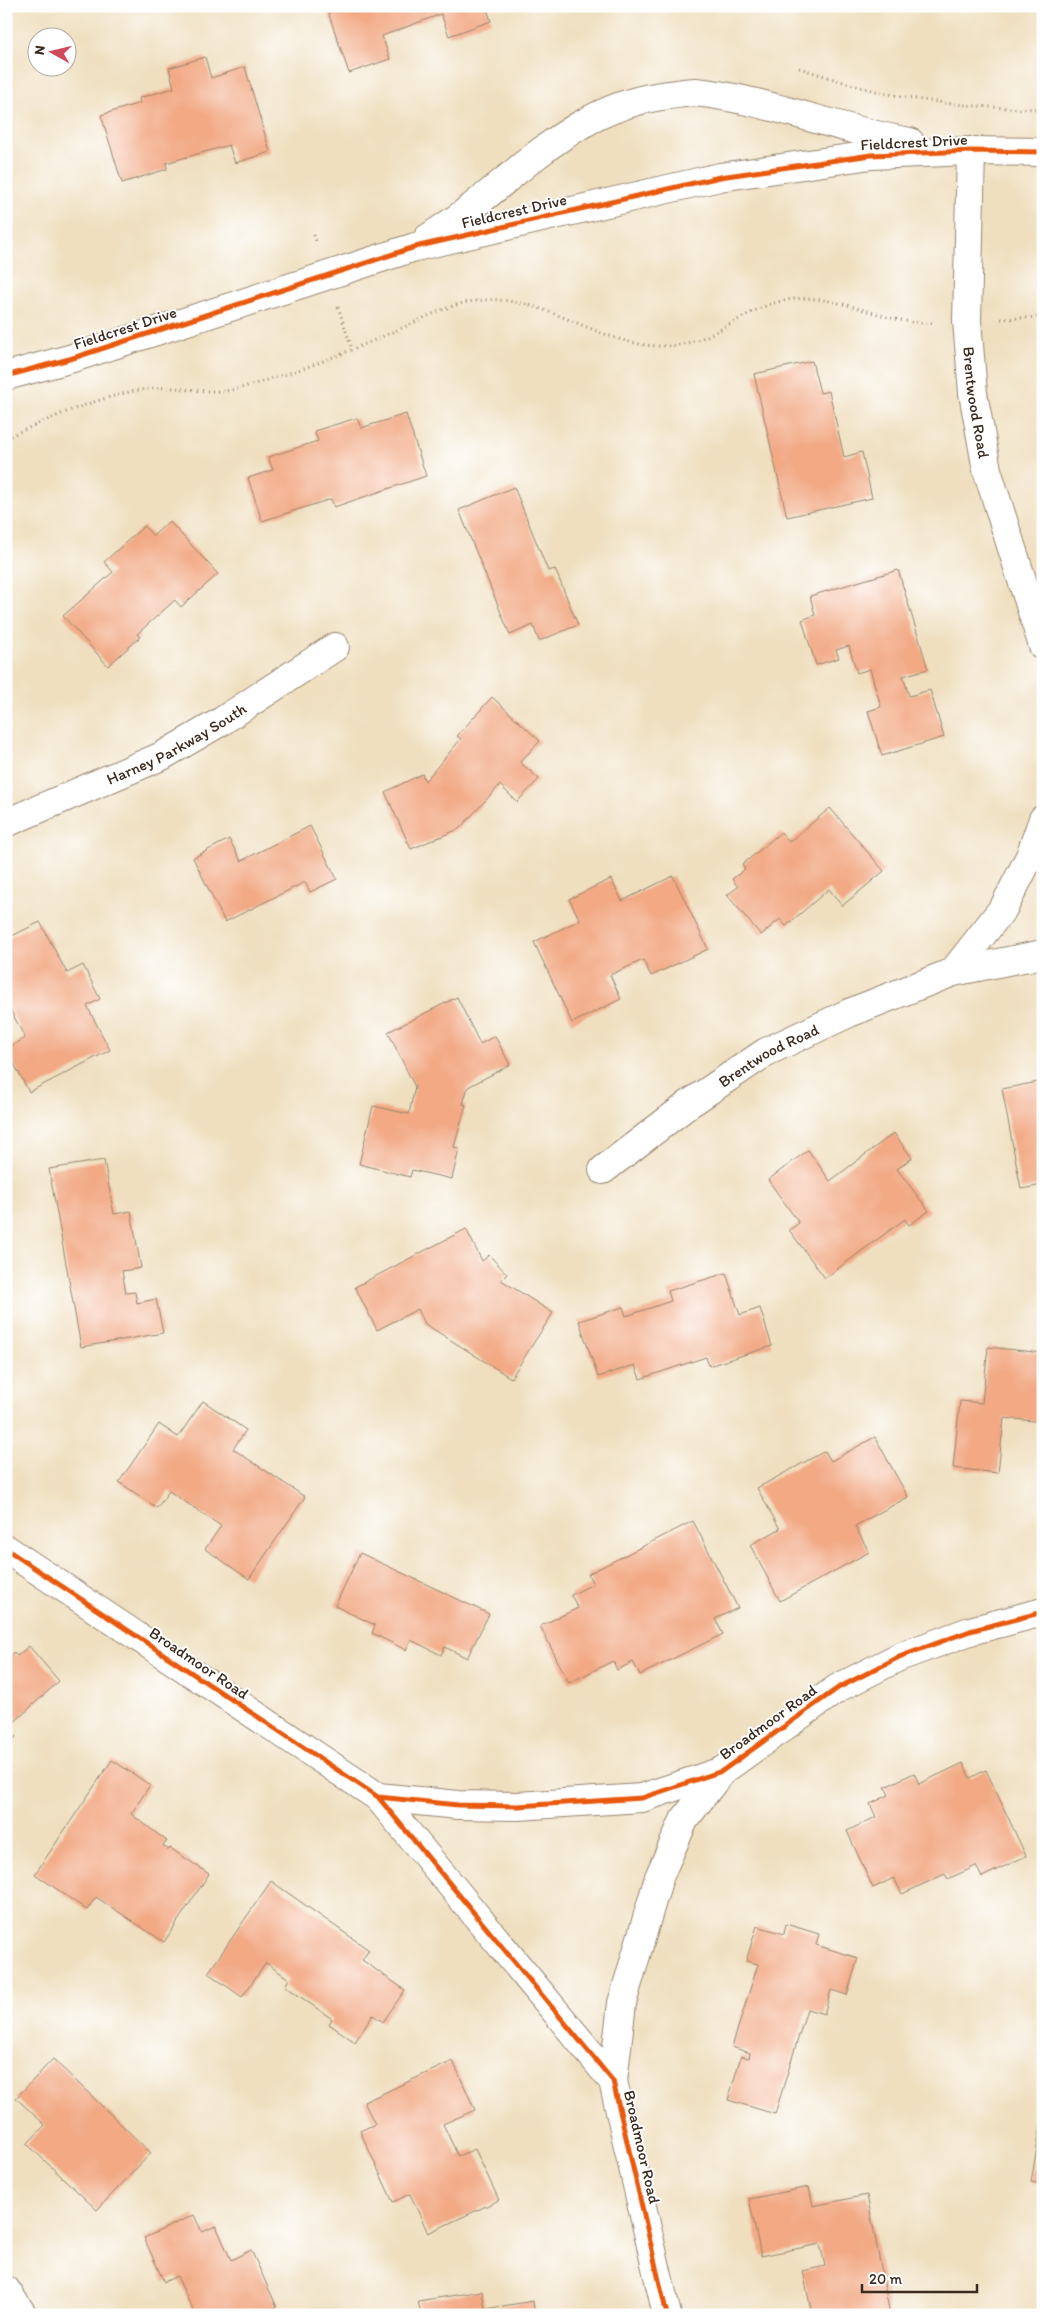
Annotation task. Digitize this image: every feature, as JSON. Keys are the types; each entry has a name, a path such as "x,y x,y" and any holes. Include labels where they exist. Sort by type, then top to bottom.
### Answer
{"street":[{"name":"Fieldcrest Drive","path":"415,247 468,211 554,140 606,111 648,97 694,92 746,101 875,136 971,151"},
{"name":"Fieldcrest Drive","path":"6,376 73,358 415,247 720,177 871,155 971,151 1043,152"},
{"name":"Brentwood Road","path":"971,151 967,322 973,392 987,470 1043,646"},
{"name":"Harney Parkway South","path":"6,823 162,756 222,721 335,647"},
{"path":"953,972 1004,906 1030,856 1043,820"},
{"name":"Brentwood Road","path":"603,1170 689,1104 766,1052 849,1013 953,972 1043,954"},
{"name":"Broadmoor Road","path":"6,1549 378,1797 613,2081"},
{"name":"Broadmoor Road","path":"667,2315 613,2081 622,2003 659,1877 684,1820 722,1771 838,1688 899,1657 970,1631 1043,1612"},
{"name":"Broadmoor Road","path":"378,1797 458,1805 581,1804 642,1798 722,1771"},
{"path":"6,2290 24,2315"}],"path":[{"path":"799,68 879,92 928,101 994,108 1043,109"},
{"path":"6,438 65,412 154,388 231,390 272,379 352,350 449,308 476,301 506,301 538,308 619,339 656,346 684,346 714,335 742,317 770,304 796,299 835,301 876,314 920,324 1043,318"}],"building":[{"path":"326,6 486,6 491,21 449,36 441,14 382,36 390,59 349,73"},
{"path":"205,57 211,78 245,67 270,152 235,163 229,145 166,163 167,169 122,183 101,115 140,103 139,98 174,88 169,68"},
{"path":"812,361 820,393 829,391 844,457 862,452 872,498 787,517 754,374"},
{"path":"406,414 426,476 334,507 331,499 262,521 248,478 273,470 268,457 318,441 314,431 357,418 361,428"},
{"path":"514,487 548,571 555,569 578,625 539,641 533,625 510,635 459,510"},
{"path":"169,521 218,574 181,607 175,600 137,634 140,637 108,666 63,616 113,572 104,562 144,526 153,536"},
{"path":"898,570 928,669 903,676 909,696 930,690 944,737 882,756 868,711 881,707 870,669 857,673 849,646 836,650 839,658 816,665 802,620 815,615 810,596"},
{"path":"492,697 540,741 520,762 539,779 517,802 500,785 459,829 411,849 385,792 422,774 425,781 461,739 457,736"},
{"path":"830,808 884,871 842,906 829,889 786,926 780,919 761,935 727,895 738,887 732,879 745,869 742,865 781,832 789,842"},
{"path":"310,826 337,879 310,892 305,882 225,922 193,858 229,839 241,861"},
{"path":"673,876 708,949 651,976 643,960 610,975 621,999 572,1023 534,942 580,920 569,899 611,879 622,901"},
{"path":"40,922 67,973 83,965 100,999 87,1006 110,1050 29,1092 6,1049 25,1038 6,1001 6,939"},
{"path":"457,997 480,1044 495,1036 510,1065 468,1087 463,1104 466,1105 454,1147 459,1149 452,1179 412,1170 410,1177 359,1164 373,1106 409,1114 415,1087 388,1032"},
{"path":"1043,1081 1043,1185 1021,1189 1002,1089"},
{"path":"894,1133 912,1158 897,1169 929,1211 909,1225 905,1219 825,1278 789,1230 799,1223 768,1180 808,1150 830,1181"},
{"path":"104,1160 114,1214 131,1211 141,1268 122,1271 126,1293 135,1292 137,1303 156,1299 163,1333 81,1347 49,1169"},
{"path":"466,1229 482,1261 489,1255 507,1274 501,1280 553,1313 511,1378 425,1324 418,1309 377,1330 355,1287"},
{"path":"726,1273 740,1315 760,1308 772,1346 709,1366 706,1357 640,1379 635,1365 598,1377 579,1321 623,1307 626,1316 671,1301 668,1291"},
{"path":"988,1347 1043,1353 1043,1422 1004,1418 998,1473 953,1468 960,1401 982,1403"},
{"path":"203,1401 246,1430 233,1449 305,1497 249,1579 205,1549 221,1526 169,1491 157,1508 119,1482 159,1424 178,1437"},
{"path":"875,1437 908,1497 855,1526 869,1552 780,1601 750,1545 780,1529 757,1488 825,1451 831,1461"},
{"path":"693,1521 738,1608 715,1619 723,1634 640,1675 633,1662 617,1670 613,1661 569,1683 540,1626 578,1608 571,1595 593,1584 588,1574"},
{"path":"360,1553 489,1614 467,1658 445,1647 441,1655 411,1640 406,1650 372,1633 375,1625 335,1606"},
{"path":"29,1646 59,1681 8,1728 16,1737 6,1746 6,1659 14,1652 17,1656"},
{"path":"112,1760 150,1785 131,1814 167,1841 163,1846 169,1850 170,1848 209,1874 164,1942 96,1897 87,1910 35,1874"},
{"path":"963,1763 970,1778 986,1770 1026,1856 982,1877 976,1866 948,1879 945,1874 902,1894 894,1878 873,1888 847,1831 876,1817 870,1804 889,1795 885,1787 914,1773 919,1784"},
{"path":"271,1881 369,1950 362,1960 405,1990 383,2022 373,2015 355,2042 329,2024 332,2019 285,1986 289,1979 266,1963 242,1997 208,1973"},
{"path":"786,1924 819,1934 816,1945 858,1958 847,1995 831,1990 824,2014 807,2009 775,2114 728,2100 741,2056 749,2058 750,2053 732,2047 758,1964 746,1961 757,1926 784,1934"},
{"path":"53,2059 151,2153 97,2210 27,2144 45,2125 16,2098"},
{"path":"453,2061 475,2110 443,2124 458,2156 475,2149 499,2200 428,2233 410,2194 393,2202 360,2131 375,2124 364,2102"},
{"path":"1043,2119 1043,2184 1031,2182"},
{"path":"809,2187 813,2206 867,2195 890,2315 812,2315 803,2271 825,2266 820,2244 761,2256 749,2199"},
{"path":"194,2215 202,2232 216,2226 231,2260 251,2250 277,2307 266,2313 267,2315 195,2315 177,2276 164,2282 144,2238"},
{"path":"482,2291 485,2309 533,2301 535,2315 421,2315 418,2301"}],"cycle path":[{"path":"6,376 73,358 415,247 720,177 871,155 971,151 1043,152"},
{"path":"6,1549 378,1797 613,2081 667,2315"},
{"path":"378,1797 458,1805 518,1806 642,1798 722,1771 838,1688 899,1657 970,1631 1043,1612"}]}
